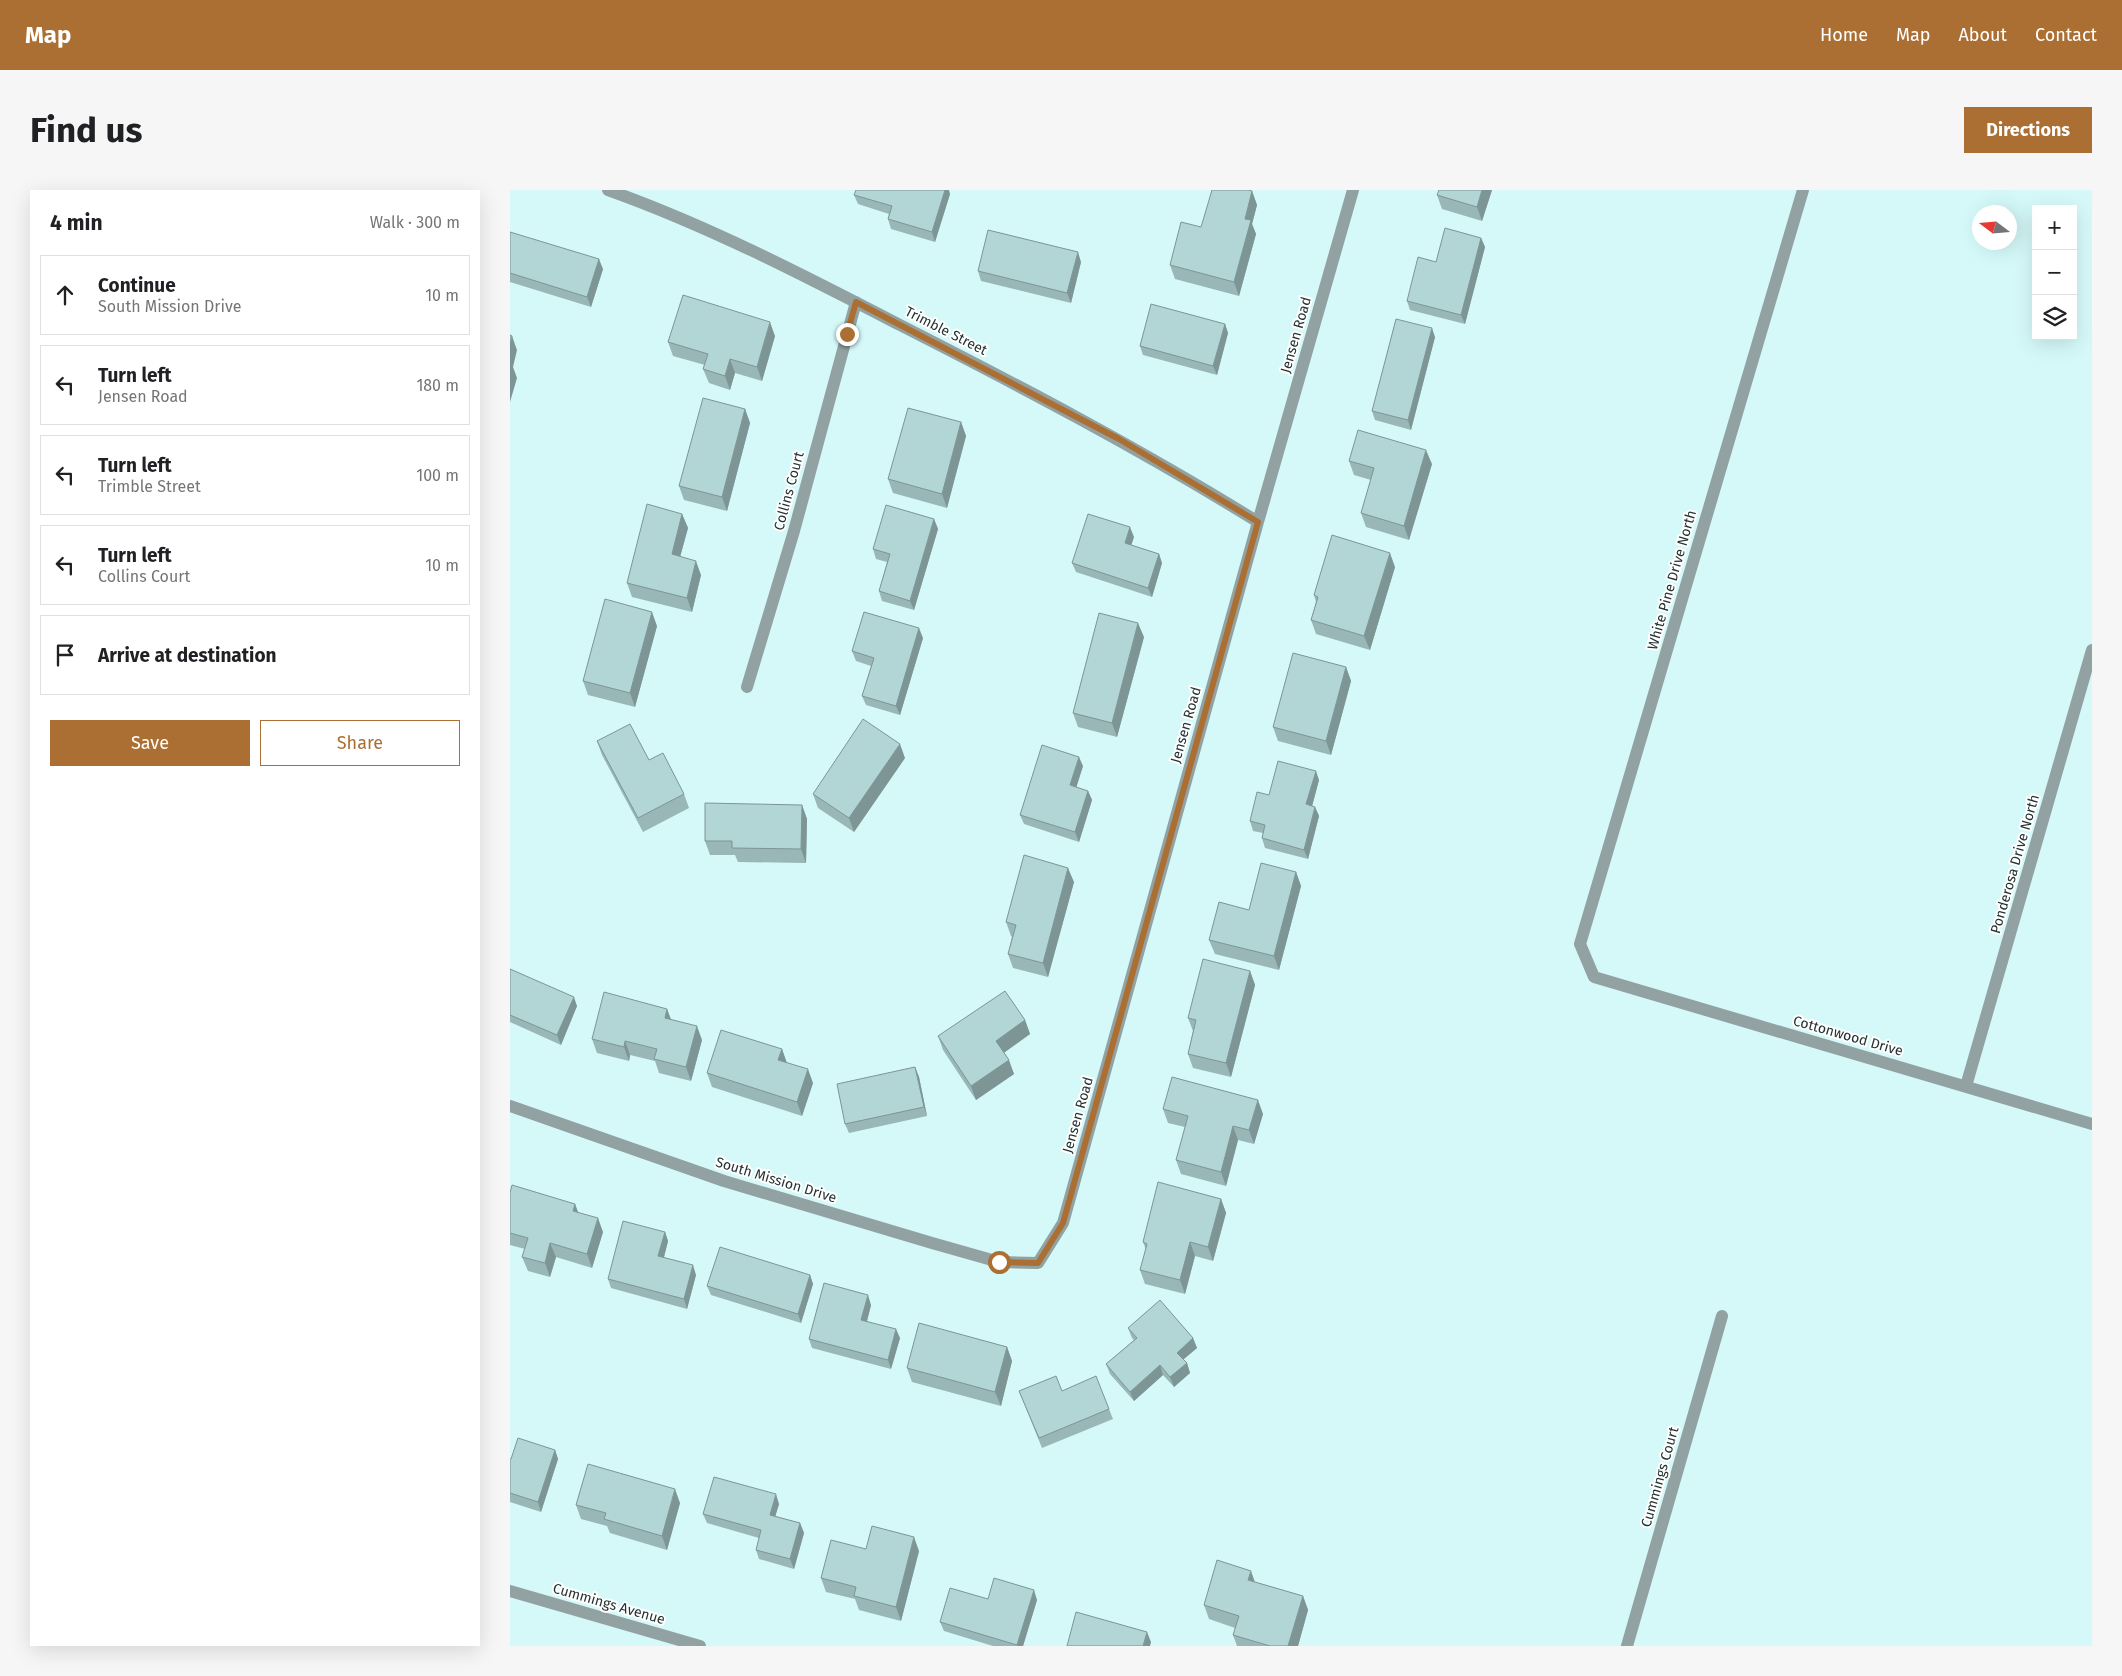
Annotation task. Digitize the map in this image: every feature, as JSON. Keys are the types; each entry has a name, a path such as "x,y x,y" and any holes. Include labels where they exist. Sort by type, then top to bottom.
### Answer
{"street":[{"name":"Trimble Street","path":"608,190 640,195 856,302 1119,439 1258,522"},
{"name":"Jensen Road","path":"1038,1263 1063,1223 1258,522 1353,190"},
{"name":"White Pine Drive North","path":"1594,977 1580,944 1803,190"},
{"name":"Collins Court","path":"747,687 794,531 856,302"},
{"name":"Ponderosa Drive North","path":"1966,1086 2092,650"},
{"name":"Cottonwood Drive","path":"1594,977 2092,1124"},
{"name":"South Mission Drive","path":"510,1106 724,1181 999,1262 1038,1263"},
{"name":"Cummings Court","path":"1627,1646 1722,1316"},
{"name":"Cummings Avenue","path":"510,1591 700,1646"}],"building":[{"path":"856,190 945,190 932,232 888,219 892,206 854,195"},
{"path":"1212,190 1252,191 1245,219 1251,220 1234,282 1170,265 1181,222 1201,227"},
{"path":"1439,190 1482,190 1477,207 1437,195"},
{"path":"1445,228 1481,238 1461,315 1407,301 1418,257 1436,262"},
{"path":"988,230 1078,252 1067,293 978,271"},
{"path":"510,232 599,259 587,297 510,273"},
{"path":"683,295 770,322 757,367 730,359 725,376 703,369 708,354 668,342"},
{"path":"1151,304 1225,324 1213,366 1140,346"},
{"path":"1396,319 1432,328 1408,420 1372,411"},
{"path":"703,398 745,409 722,497 679,486"},
{"path":"908,408 961,422 942,494 888,479"},
{"path":"1358,430 1426,450 1404,526 1361,513 1374,468 1349,461"},
{"path":"647,504 682,514 672,554 696,561 687,598 627,583"},
{"path":"886,505 934,519 910,601 879,591 890,554 873,549"},
{"path":"1088,514 1130,527 1125,543 1159,554 1148,588 1072,563"},
{"path":"1332,535 1390,553 1364,636 1311,620 1318,597 1314,595"},
{"path":"605,599 652,612 630,693 583,681"},
{"path":"864,612 919,628 896,706 862,696 874,658 852,651"},
{"path":"1099,613 1138,623 1112,723 1073,713"},
{"path":"1293,653 1346,667 1326,741 1273,727"},
{"path":"863,719 900,744 849,818 813,794"},
{"path":"630,724 649,760 663,753 684,794 638,818 597,741"},
{"path":"1042,745 1079,757 1070,785 1088,791 1075,832 1020,815"},
{"path":"1278,761 1316,771 1306,804 1315,807 1304,850 1262,838 1265,825 1250,821 1257,792 1269,795"},
{"path":"705,803 802,805 801,849 732,848 732,841 705,841"},
{"path":"1024,855 1068,868 1043,963 1008,954 1016,925 1006,922"},
{"path":"1261,863 1296,872 1274,956 1209,940 1219,902 1249,910"},
{"path":"1203,959 1250,971 1226,1063 1188,1054 1196,1020 1188,1018"},
{"path":"510,969 574,997 557,1035 510,1015"},
{"path":"1005,991 1025,1020 996,1041 1009,1060 971,1086 938,1036"},
{"path":"604,992 667,1009 665,1018 697,1026 686,1067 654,1059 657,1049 625,1041 624,1047 592,1039"},
{"path":"721,1030 782,1049 778,1060 808,1069 797,1102 707,1073"},
{"path":"915,1067 924,1107 845,1124 837,1084"},
{"path":"1172,1077 1258,1100 1249,1130 1233,1126 1221,1172 1176,1160 1188,1116 1163,1109"},
{"path":"1158,1182 1221,1199 1208,1247 1190,1242 1180,1280 1140,1270 1147,1244 1143,1242"},
{"path":"512,1185 575,1204 573,1211 598,1218 587,1254 550,1243 545,1263 522,1257 528,1238 510,1233 510,1193"},
{"path":"623,1221 665,1232 658,1256 693,1265 684,1299 608,1279"},
{"path":"720,1247 810,1275 798,1314 707,1286"},
{"path":"824,1283 868,1295 861,1320 896,1329 888,1360 809,1339"},
{"path":"1160,1300 1193,1338 1177,1353 1187,1363 1170,1377 1160,1365 1130,1392 1106,1364 1137,1338 1128,1328"},
{"path":"919,1323 1007,1347 995,1392 907,1368"},
{"path":"1056,1376 1062,1391 1096,1376 1109,1409 1039,1438 1019,1391"},
{"path":"518,1438 555,1450 538,1502 510,1493 510,1459"},
{"path":"588,1464 675,1489 662,1536 604,1519 606,1513 576,1505"},
{"path":"714,1477 776,1494 770,1515 800,1523 790,1559 756,1550 761,1530 703,1514"},
{"path":"872,1526 914,1537 896,1607 854,1596 856,1587 821,1578 831,1540 866,1549"},
{"path":"1217,1560 1251,1571 1248,1580 1303,1596 1288,1646 1270,1646 1233,1635 1239,1616 1204,1605"},
{"path":"994,1578 1034,1590 1017,1645 940,1622 950,1588 988,1599"},
{"path":"1076,1612 1147,1632 1143,1646 1067,1646"}],"route":[{"path":"847,334 856,302 1119,439 1258,522 1063,1223 1038,1263 999,1262"}]}
